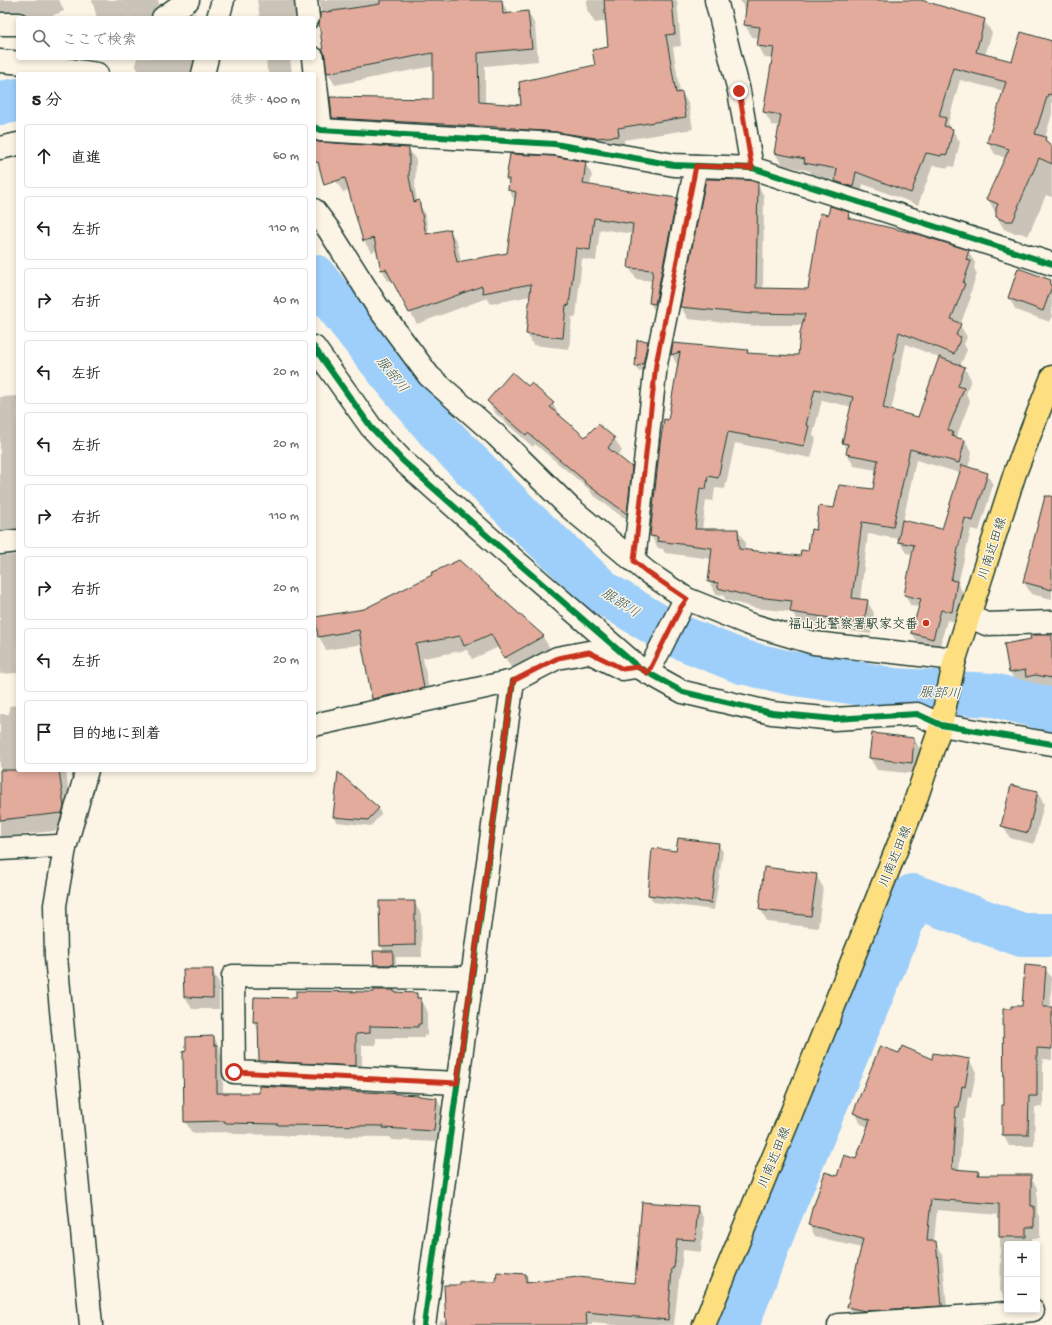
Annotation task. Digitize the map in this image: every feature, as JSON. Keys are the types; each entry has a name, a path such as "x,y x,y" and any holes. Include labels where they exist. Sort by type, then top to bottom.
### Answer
{"main road":[{"name":"川南近田線","path":"704,1325 913,808 942,718 954,663 1015,473 1052,377"}],"street":[{"path":"166,16 188,0"},
{"path":"219,16 223,0"},
{"path":"306,0 308,16"},
{"path":"716,0 739,91 752,168"},
{"path":"0,24 16,24"},
{"path":"204,72 206,60"},
{"path":"313,60 314,72"},
{"path":"0,61 84,72"},
{"path":"316,100 318,128 555,144 674,165 752,168 1052,264"},
{"path":"0,134 16,132"},
{"path":"0,148 16,144"},
{"path":"634,561 656,364 696,166"},
{"path":"316,213 329,230 376,306 429,376 497,436 570,507 684,603 814,643 954,663"},
{"path":"316,350 371,427 403,461 502,549 647,667 683,692 772,713 834,719 917,714 942,718 1052,744"},
{"path":"0,543 16,541"},
{"path":"647,667 684,603"},
{"path":"969,616 986,624 1052,622"},
{"path":"316,725 513,681 558,658 589,652 623,669 647,667"},
{"path":"424,1325 513,681"},
{"path":"86,772 65,848 55,905 56,958 91,1325"},
{"path":"0,849 57,846 65,848"},
{"path":"457,1083 234,1072 232,976 471,978"},
{"path":"1040,1310 1052,1308"},
{"path":"839,1325 1006,1313"}],"building":[{"path":"380,0 502,0 503,14 528,11 532,48 478,53 479,102 521,105 519,82 595,65 592,50 608,47 604,0 672,0 675,34 666,35 676,93 682,92 686,117 618,128 619,136 596,138 515,128 332,118 330,97 433,99 433,53 327,73 319,24 320,13 380,4"},
{"path":"747,0 921,0 985,19 976,52 1012,61 1021,32 1052,41 1052,95 1048,94 1035,134 1046,137 1045,140 1052,146 1052,164 1039,158 1013,221 1005,221 996,217 996,209 998,204 986,199 1009,149 987,142 1006,82 953,68 939,116 946,118 944,126 953,129 947,155 942,154 941,156 926,153 911,193 856,172 853,187 835,181 837,169 804,163 805,159 774,153 781,115 763,112 774,48 757,46 760,27 744,25"},
{"path":"316,141 409,148 409,177 414,202 419,200 426,234 450,229 457,262 507,253 516,192 508,190 509,179 506,179 510,154 554,156 586,162 583,184 677,198 655,304 649,303 653,270 628,268 633,224 594,218 590,250 576,248 569,306 566,305 563,338 526,334 531,284 483,293 482,286 409,313 386,269 381,270 374,238 363,241 345,178 324,185 318,162 316,162"},
{"path":"706,179 750,180 758,183 756,288 808,289 820,213 828,215 830,206 849,212 848,218 913,233 969,250 966,260 971,261 963,283 965,284 951,319 961,324 956,335 961,337 954,354 899,332 883,408 918,417 939,357 965,367 958,386 964,388 948,430 953,432 952,436 965,440 959,463 910,449 893,527 862,522 852,598 868,600 864,623 790,612 792,601 748,596 718,588 718,583 708,582 712,548 657,541 658,537 650,536 664,419 668,420 680,352 671,355 673,343 748,350 747,353 794,356 798,355 800,333 805,314 751,314 680,307","holes":["815,389 853,397 842,443 848,444 846,454 878,460 873,489 839,485 834,508 819,506 816,530 811,529 808,551 801,550 800,556 739,549 738,529 695,529 700,488 706,489 708,476 718,478 728,432 804,446 809,426 806,425"]},
{"path":"1018,268 1051,280 1050,285 1052,286 1043,311 1008,298"},
{"path":"637,340 648,341 643,364 635,367"},
{"path":"512,372 528,386 531,383 554,403 550,407 585,437 598,424 615,438 608,448 632,467 627,514 584,482 585,481 528,433 526,435 487,401"},
{"path":"962,465 988,473 973,521 965,518 951,580 957,581 952,612 941,610 933,639 911,633 921,599 904,595 914,545 898,542 902,520 942,529"},
{"path":"1045,496 1052,496 1052,590 1023,582"},
{"path":"459,560 544,636 504,658 491,634 464,646 460,636 416,644 424,688 372,699 359,630 318,637 316,617 364,609 432,575 431,573"},
{"path":"1052,635 1052,678 1035,675 1026,677 1025,670 1009,673 1004,644 1031,639 1030,636"},
{"path":"872,733 914,738 912,763 869,758"},
{"path":"0,770 16,770 16,772 59,772 64,807 62,813 0,820"},
{"path":"338,772 379,808 368,820 333,817"},
{"path":"1011,785 1038,791 1028,833 1001,826"},
{"path":"678,838 719,843 711,903 648,895 652,848 676,851"},
{"path":"764,867 817,874 811,916 759,909"},
{"path":"379,901 415,901 415,945 380,946"},
{"path":"373,951 393,951 393,965 374,965"},
{"path":"1025,965 1046,967 1043,1007 1052,1007 1052,1049 1037,1048 1037,1096 1029,1096 1028,1135 1002,1135 1002,1105 1004,1105 1003,1009 1011,1009 1011,1006 1022,1006"},
{"path":"183,969 213,969 213,998 184,997"},
{"path":"374,990 394,990 394,992 417,993 417,998 421,998 421,1024 418,1024 418,1027 370,1026 370,1033 356,1034 356,1066 259,1061 258,1022 253,1022 254,997 296,998 296,991 374,992"},
{"path":"214,1036 214,1045 217,1045 217,1093 259,1093 259,1086 419,1095 437,1098 434,1131 383,1128 384,1126 278,1125 225,1123 225,1121 184,1122 183,1052 186,1051 186,1037"},
{"path":"880,1046 899,1053 902,1046 932,1059 933,1053 970,1059 965,1087 962,1086 959,1107 956,1107 952,1169 979,1171 978,1175 1031,1175 1031,1206 1034,1206 1034,1227 1026,1227 1026,1237 999,1237 999,1204 931,1199 927,1241 936,1241 942,1306 865,1311 847,1307 863,1239 808,1225 813,1205 825,1172 837,1176 844,1155 856,1159 870,1120 853,1113"},
{"path":"642,1202 698,1206 695,1240 677,1239 674,1268 672,1268 668,1320 586,1312 587,1325 446,1325 444,1285 460,1285 460,1282 496,1282 497,1272 526,1274 526,1283 578,1277 635,1283"}],"waterway":[{"name":"服部川","path":"0,103 16,100"},
{"name":"服部川","path":"316,279 387,369 441,434 525,520 604,593 670,633 742,662 795,674 894,690 993,695 1052,710"},
{"path":"737,1325 778,1219 913,896 1022,935 1052,935"}],"cycle path":[{"path":"316,128 321,130 555,144 674,165 752,168 1052,264"},
{"path":"316,350 371,427 403,461 638,667 683,692 772,713 834,719 917,714 941,725 1052,744"},
{"path":"424,1325 513,681"}],"place":[{"name":"福山北警察署駅家交番","path":"926,623"}],"route":[{"path":"234,1072 457,1083 513,681 558,658 589,652 623,669 638,667 648,673 681,607 687,599 647,572 634,561 656,364 696,166 752,168 739,91"}]}
